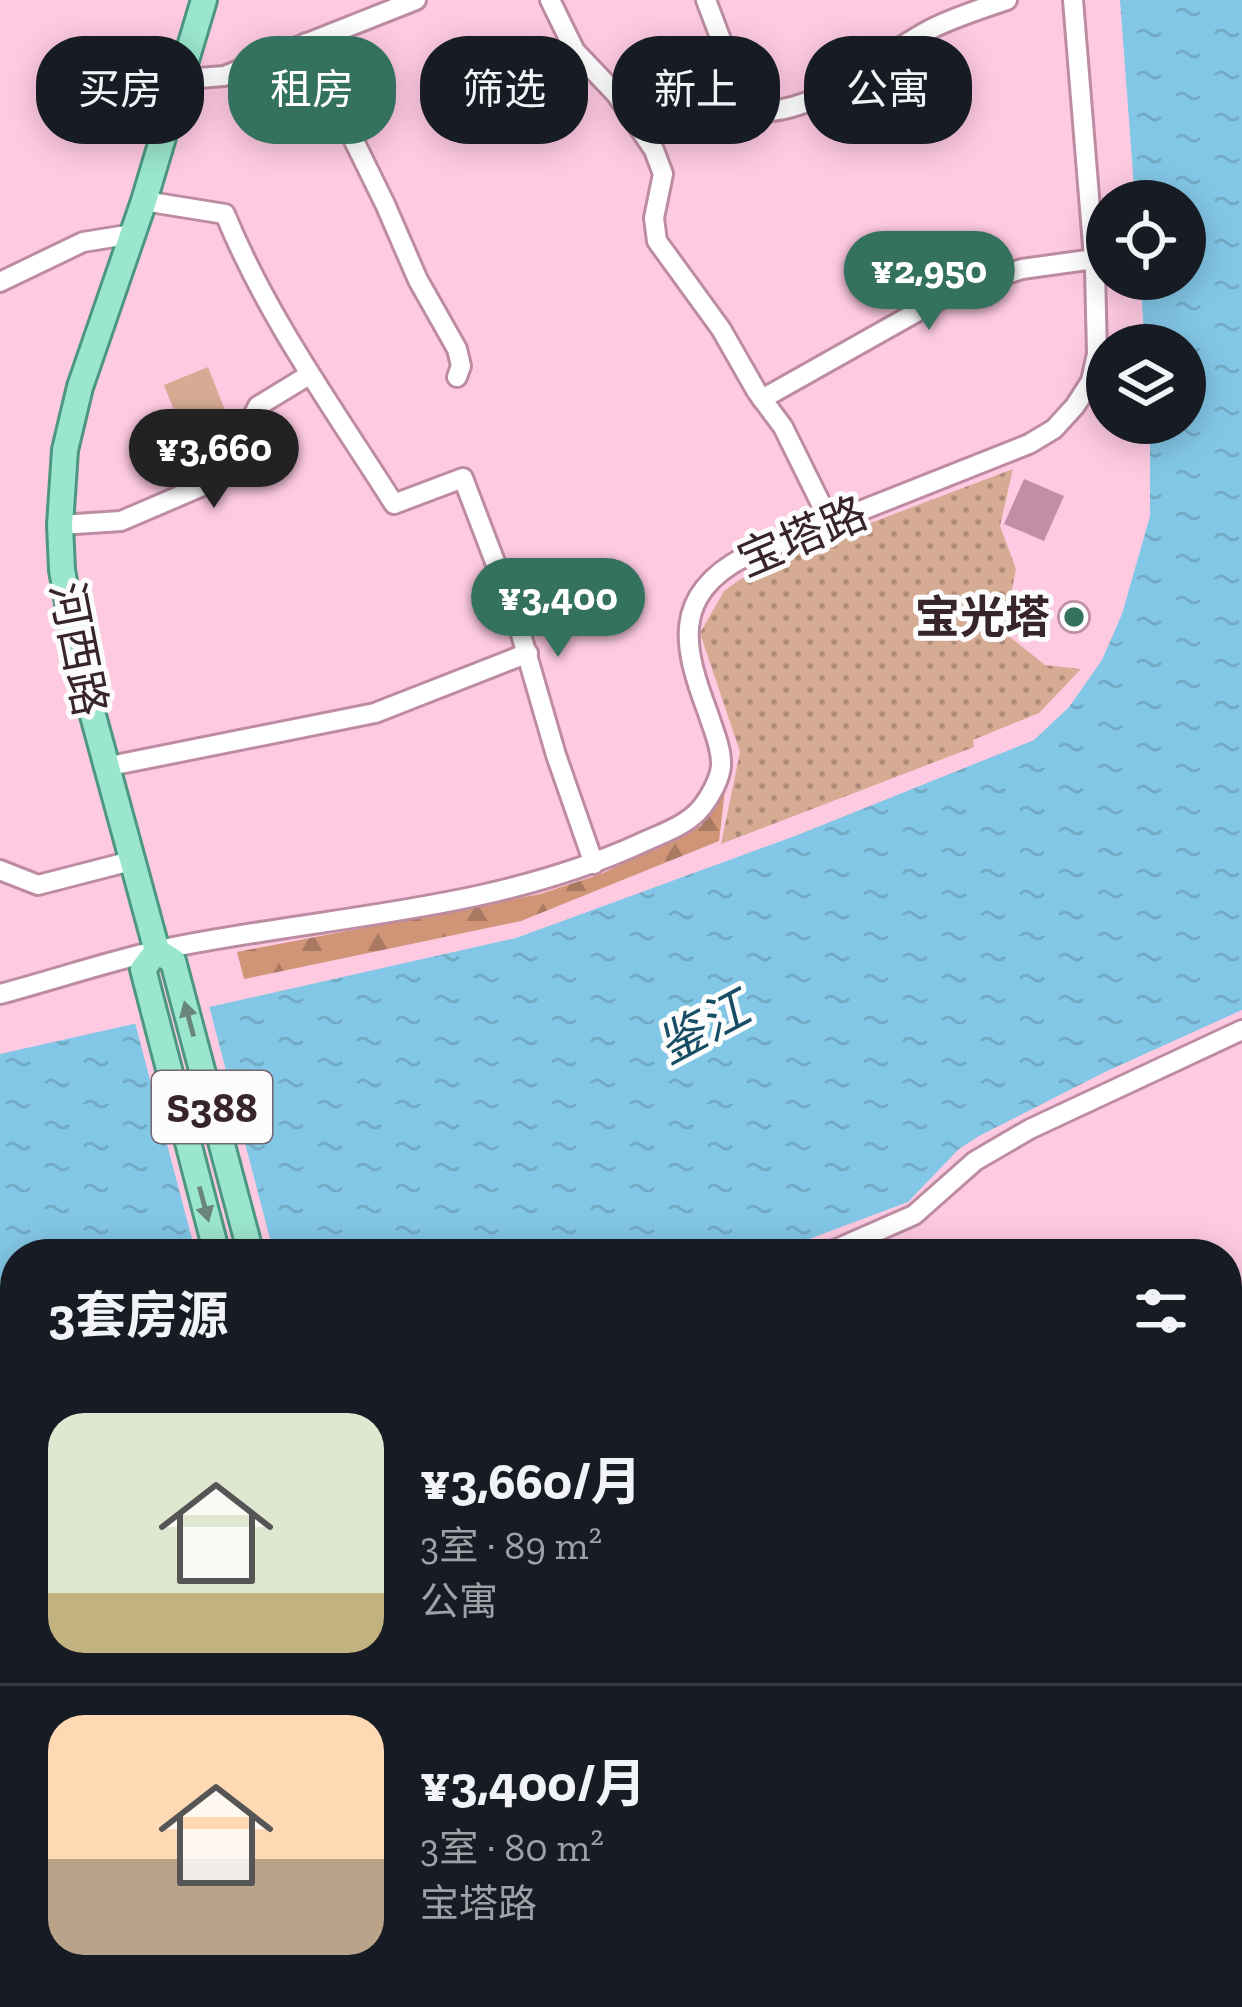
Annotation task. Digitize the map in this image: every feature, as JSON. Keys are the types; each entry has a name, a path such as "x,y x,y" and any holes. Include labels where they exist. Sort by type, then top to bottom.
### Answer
{"main road":[{"name":"河西路","path":"194,36 204,0"},
{"name":"河西路","path":"162,144 80,387 65,450 60,525 70,615 105,767 158,960 246,1239"},
{"name":"河西路","path":"158,960 215,1239"}],"street":[{"path":"324,36 416,0"},
{"path":"550,0 575,51 616,94 654,150 663,174 654,218 657,241 721,329 783,427 830,523"},
{"path":"706,0 740,91 757,112 805,102 944,23 1006,0"},
{"path":"939,0 944,23"},
{"name":"宝塔路","path":"1073,0 1088,180"},
{"path":"356,144 418,280 457,349 458,377"},
{"path":"144,201 224,214 265,302 394,504 463,478 528,653 556,755 594,864"},
{"path":"0,282 83,242 133,234"},
{"path":"762,399 954,291 1022,269 1086,260"},
{"name":"宝塔路","path":"0,994 443,904 594,864 687,821 701,809 721,766 716,733 687,652 688,626 710,580 744,557 1029,444 1054,429 1091,381 1097,354 1095,300"},
{"path":"60,525 121,521 205,485 232,457 258,406 310,375"},
{"path":"105,767 376,713 528,653"},
{"path":"0,870 38,885 131,861"},
{"path":"859,1239 914,1215 975,1161 1030,1129 1242,1030"}],"shaded area":[{"path":"208,367 236,438 192,456 164,385"},
{"path":"1013,469 1000,526 1016,569 1010,637 1045,665 1081,669 1039,713 973,740 974,747 721,844 740,752 700,633 724,591 786,555"}],"green space":[{"path":"726,782 719,841 521,921 244,979 237,952 540,894 601,874 701,826"}],"water":[{"name":"鉴江","path":"1120,0 1242,0 1242,1010 979,1136 959,1149 908,1202 809,1239 0,1239 0,1054 516,938 795,836 1034,740 1069,707 1102,660 1122,614 1150,516 1150,444 1206,444 1206,324 1143,324 1142,300 1206,300 1206,180 1133,180"}],"pier":[{"path":"208,1002 270,1239 192,1239 134,1019"}],"building":[{"path":"1024,479 1064,496 1044,541 1004,524"},
{"name":"宝光塔","path":"1074,600 1086,605 1091,617 1086,629 1074,634 1062,629 1057,617 1062,605"}],"place":[{"name":"宝光塔","path":"1074,617"}]}
